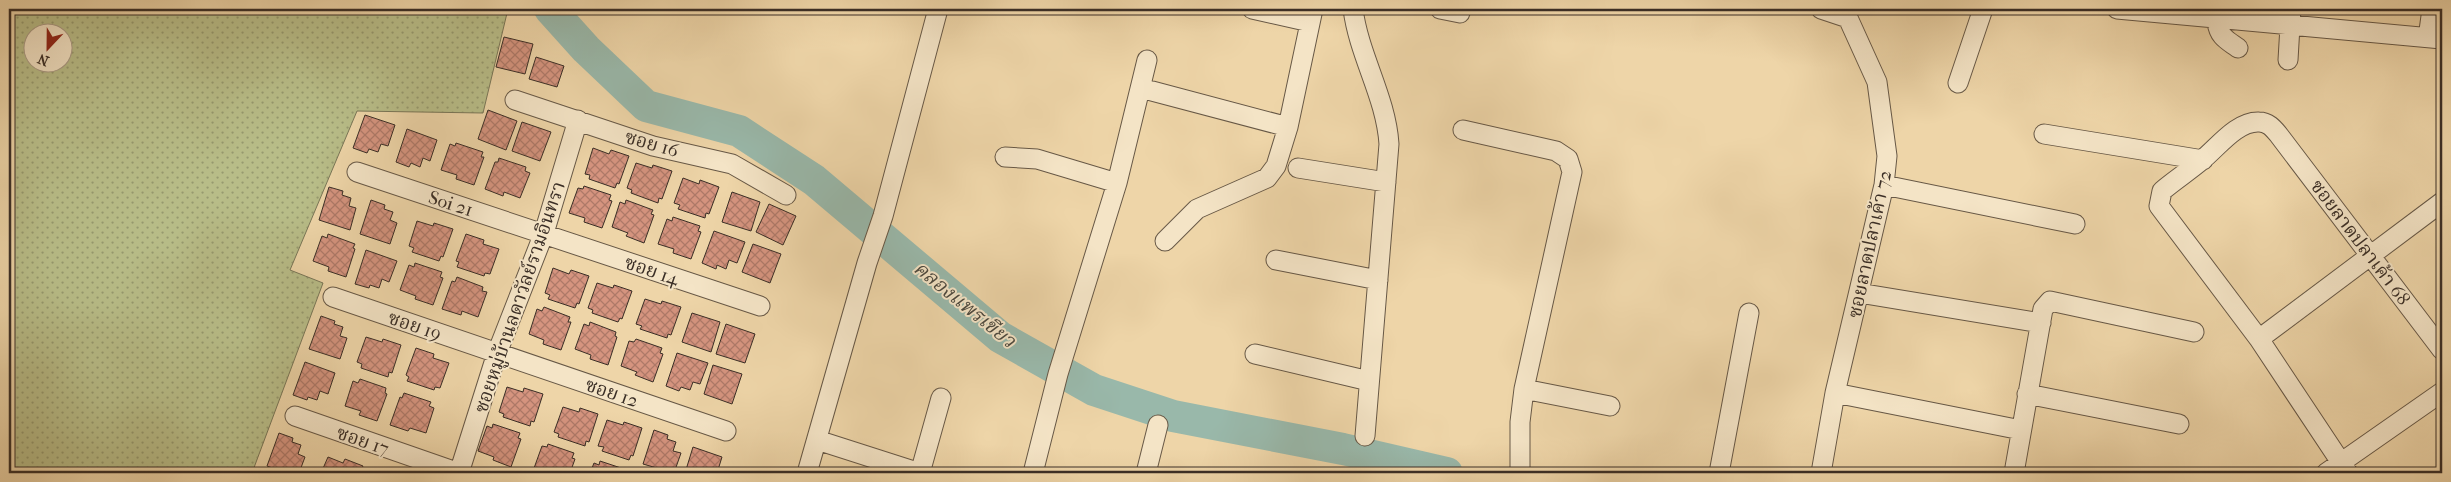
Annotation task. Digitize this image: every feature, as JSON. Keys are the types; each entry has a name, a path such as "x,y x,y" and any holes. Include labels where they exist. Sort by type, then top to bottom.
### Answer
{"street":[{"path":"807,473 867,262 884,216 938,9"},
{"path":"1165,241 1197,209 1267,178 1276,166 1288,128 1312,16 1252,9"},
{"path":"1353,9 1359,35 1385,111 1389,144 1365,436"},
{"path":"1440,9 1460,13"},
{"name":"ซอยลาดปลาเค้า 72","path":"1820,9 1849,13 1877,82 1887,156 1884,185 1835,393 1821,473"},
{"path":"1958,83 1983,9"},
{"path":"2117,9 2290,17 2435,38 2432,9"},
{"path":"2216,14 2218,32 2238,48"},
{"path":"2288,60 2290,17"},
{"path":"1033,473 1058,374 1117,183 1147,60"},
{"path":"1152,92 1288,128"},
{"name":"ซอย 16","path":"515,100 653,146 732,164 786,195"},
{"name":"ซอยหมู่บ้านลดาวัลย์รามอินทรา","path":"459,473 497,353 544,233 578,120"},
{"name":"ซอยลาดปลาเค้า 68","path":"2203,160 2234,132 2251,123 2268,124 2278,134 2442,350"},
{"path":"1463,130 1556,151 1568,159 1572,172 1524,389 1520,422 1520,472"},
{"path":"2044,134 2203,160"},
{"path":"1005,157 1037,160 1117,183"},
{"path":"2203,160 2162,191 2159,206 2259,339 2338,470 2442,392"},
{"path":"1298,168 1386,182"},
{"name":"Soi 21","path":"357,172 544,233"},
{"path":"1884,185 2075,224"},
{"path":"2259,339 2442,202"},
{"name":"ซอย 14","path":"544,233 760,306"},
{"path":"1276,260 1378,280"},
{"path":"1858,293 2040,322"},
{"name":"ซอย 19","path":"333,297 497,353"},
{"path":"2014,473 2040,322 2043,309 2050,301 2194,332"},
{"path":"1719,473 1749,313"},
{"name":"ซอย 12","path":"497,353 726,431"},
{"path":"1255,354 1370,381"},
{"path":"1524,389 1610,406"},
{"path":"1835,393 2021,430"},
{"path":"2028,394 2178,424"},
{"path":"817,440 920,473 941,398"},
{"name":"ซอย 17","path":"295,416 459,473"},
{"path":"1146,473 1158,425"}],"green space":[{"path":"9,9 508,9 483,113 357,111 290,270 323,283 252,473 9,473"}],"building":[{"path":"504,37 533,44 525,74 496,67"},
{"path":"536,57 564,66 557,87 529,79"},
{"path":"488,110 517,121 506,150 478,139"},
{"path":"365,115 395,125 388,146 381,144 378,152 369,149 367,153 353,148"},
{"path":"522,122 551,132 540,161 512,151"},
{"path":"407,129 437,140 430,161 423,158 420,167 411,163 409,167 396,162"},
{"path":"456,143 483,152 481,157 484,157 474,185 456,179 457,175 441,170 450,144 455,146"},
{"path":"593,148 609,154 611,150 629,156 619,184 617,183 615,188 589,179 590,175 585,174"},
{"path":"499,158 526,167 525,171 530,173 520,198 504,192 503,196 485,189 495,162 498,162"},
{"path":"636,163 652,168 653,165 672,171 662,199 659,198 658,203 631,193 632,190 627,188"},
{"path":"683,178 699,184 700,180 719,187 709,214 706,213 705,218 678,209 680,205 674,203"},
{"path":"584,186 611,195 609,200 612,201 602,228 584,222 585,218 569,213 578,188 583,189"},
{"path":"329,187 343,191 342,195 351,198 349,206 356,208 350,230 319,220"},
{"path":"732,192 760,202 751,231 722,222"},
{"path":"371,200 385,205 384,209 393,212 390,220 397,223 390,244 360,234"},
{"path":"626,200 653,210 651,214 654,215 644,243 626,236 628,233 612,227 620,202 625,204"},
{"path":"769,204 796,216 783,245 756,232"},
{"path":"673,217 700,226 698,231 701,232 691,259 673,253 674,249 658,244 667,219 672,221"},
{"path":"417,221 433,226 434,223 453,229 443,257 441,256 439,261 412,252 414,248 409,246"},
{"path":"714,231 745,242 737,263 729,260 726,269 717,265 716,269 702,263"},
{"path":"328,234 355,244 346,277 328,271 329,267 313,261 322,236 327,238"},
{"path":"466,234 484,240 483,244 499,249 490,274 485,273 484,276 457,267 459,262 456,261"},
{"path":"753,244 781,254 770,283 742,272"},
{"path":"366,250 397,261 389,282 382,279 379,288 370,285 369,288 355,284"},
{"path":"415,263 442,272 440,277 443,278 433,305 415,299 416,296 400,290 409,265 414,267"},
{"path":"553,268 569,274 571,270 589,276 579,304 577,303 575,308 548,299 550,295 545,293"},
{"path":"457,277 483,287 482,291 487,292 478,317 462,311 461,315 442,309 452,281 455,282"},
{"path":"597,283 613,288 614,285 632,291 622,319 620,318 618,322 592,313 593,310 588,308"},
{"path":"645,299 661,304 662,301 681,307 671,335 668,334 667,338 640,329 642,326 636,324"},
{"path":"544,307 570,317 568,322 571,322 561,350 543,344 544,340 529,334 537,309 542,311"},
{"path":"692,313 720,322 711,352 682,342"},
{"path":"321,316 335,321 334,324 343,327 340,336 347,338 340,359 309,349"},
{"path":"590,322 616,332 615,336 617,337 608,365 590,359 591,355 575,349 584,324 589,326"},
{"path":"726,324 755,334 745,363 716,354"},
{"path":"366,337 382,342 383,339 401,345 392,373 389,372 388,377 361,368 362,364 357,362"},
{"path":"636,339 662,348 660,353 663,354 653,382 635,375 637,372 621,366 629,341 634,342"},
{"path":"416,348 434,354 433,358 449,363 440,388 435,387 434,390 407,381 409,377 406,375"},
{"path":"677,353 708,363 700,384 693,382 690,390 681,387 679,391 666,386"},
{"path":"305,362 335,373 328,394 320,391 317,400 308,397 307,400 293,395"},
{"path":"713,365 742,374 732,404 704,394"},
{"path":"360,379 386,388 385,393 387,394 377,421 359,415 361,411 345,406 353,381 358,383"},
{"path":"507,387 523,392 524,388 543,394 534,422 531,421 530,426 503,417 504,414 499,412"},
{"path":"404,393 431,402 429,406 434,408 426,433 410,428 408,431 390,425 400,397 402,398"},
{"path":"563,407 579,412 580,408 598,414 589,442 586,441 585,446 558,437 559,434 554,432"},
{"path":"607,420 623,425 624,422 642,428 633,456 631,455 629,460 602,451 604,447 598,446"},
{"path":"493,424 520,433 518,438 521,439 511,467 493,460 494,457 478,451 487,426 492,428"},
{"path":"654,430 668,435 667,439 676,442 673,451 681,453 674,473 643,464"},
{"path":"279,433 293,438 292,442 301,445 298,454 305,457 299,473 286,473 267,466"},
{"path":"548,444 574,453 572,458 575,459 570,473 539,473 533,471 542,446 547,447"},
{"path":"693,447 722,457 717,473 685,473"},
{"path":"328,457 343,463 345,459 363,466 360,473 321,473"},
{"path":"600,461 627,470 626,473 590,473 594,463 599,465"}],"waterway":[{"name":"คลองแพรเขียว","path":"550,9 586,49 646,106 739,131 814,180 1000,337 1094,390 1173,416 1343,449 1447,473"}]}
